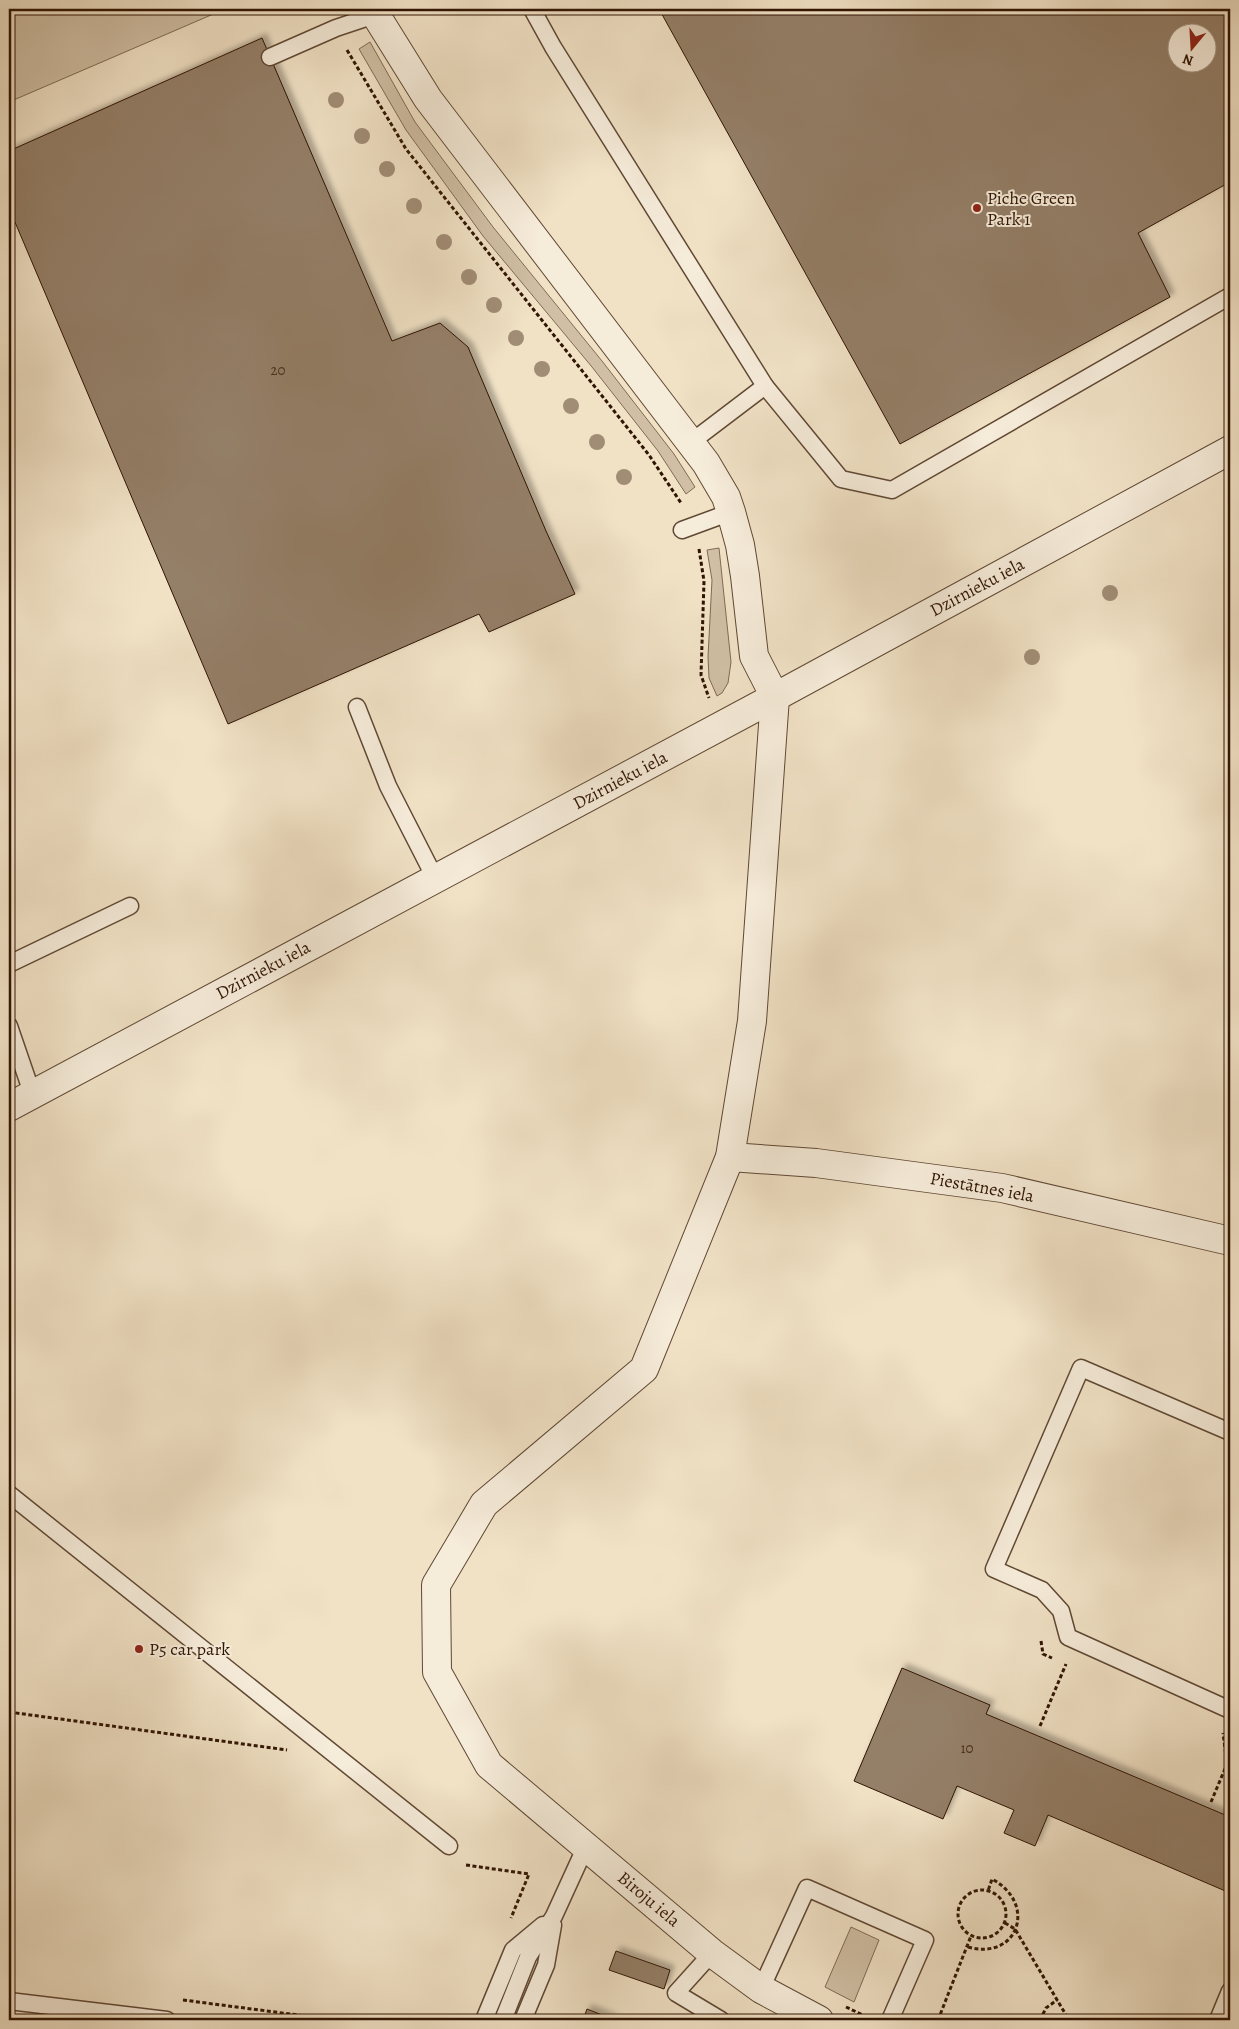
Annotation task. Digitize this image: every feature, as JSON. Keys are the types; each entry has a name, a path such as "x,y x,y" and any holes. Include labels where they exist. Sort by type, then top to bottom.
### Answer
{"street":[{"path":"374,12 428,99 706,463 726,497 731,512 746,576 754,656 774,697 752,1021 730,1157"},
{"name":"Dzirnieku iela","path":"9,1107 1230,450"},
{"name":"Piestātnes iela","path":"730,1157 816,1163 1002,1188 1230,1241"},
{"name":"Biroju iela","path":"730,1157 644,1369 484,1504 436,1585 437,1672 489,1765 712,1952 761,1988 819,2020"}],"lane":[{"path":"532,9 553,47 765,386 840,479 892,490 1230,296"},
{"path":"270,57 374,12"},
{"path":"690,443 765,386"},
{"path":"686,528 731,512"},
{"path":"357,707 388,786 435,878"},
{"path":"9,964 130,906"},
{"path":"9,1026 32,1093"},
{"path":"1230,1432 1081,1368 994,1569 1042,1590 1061,1611 1068,1636 1230,1710"},
{"path":"9,1494 449,1846"},
{"path":"504,2020 528,1957 554,1916 586,1846"},
{"path":"761,1988 806,1888 925,1940 890,2020"},
{"path":"484,2020 513,1950 554,1916"},
{"path":"523,2020 546,1965 554,1916"},
{"path":"712,1952 676,1993 721,2020"},
{"path":"1218,2020 1230,1992"},
{"path":"9,2001 167,2020"}],"path":[{"path":"336,28 365,82 406,149 649,454 685,510 686,528 700,551 704,581 701,675 707,692"},
{"path":"1040,1726 1066,1664"},
{"path":"9,1712 290,1750"},
{"path":"968,1947 984,1950 1000,1946 1009,1939 1015,1929 1018,1920 1018,1909 1014,1898 1008,1890 992,1879 988,1891"},
{"path":"978,1890 988,1891 998,1895 1004,1903 1007,1912 1005,1923 999,1931 991,1936 981,1938 971,1936 959,1920 958,1910 962,1901 969,1893 978,1890"},
{"path":"1005,1923 1015,1929 1068,2020"},
{"path":"938,2020 971,1936"},
{"path":"1040,2020 1046,2008 1057,2000"}],"shaded area":[{"path":"9,9 225,9 9,102"},
{"path":"370,42 415,122 493,227 602,361 674,454 695,487 686,494 658,451 592,367 483,236 406,130 359,49"},
{"path":"719,548 731,662 728,683 722,693 717,696 709,678 708,657 712,580 707,550"},
{"path":"851,1927 879,1940 854,2002 825,1987"}],"building":[{"name":"Piche Green Park 1","path":"659,9 1230,9 1230,182 1138,233 1170,297 900,444"},
{"path":"262,38 392,341 440,323 468,347 546,531 575,594 489,632 479,614 228,724 9,208 9,151"},
{"path":"902,1668 990,1705 986,1714 1230,1817 1230,1893 1048,1815 1035,1846 1004,1833 1014,1810 957,1786 943,1819 854,1781"},
{"path":"616,1951 670,1970 664,1989 609,1970"},
{"path":"587,2009 615,2020 583,2020"}],"place":[{"name":"Piche Green Park 1","path":"977,208"},
{"name":"P5 car park","path":"139,1649"}]}
